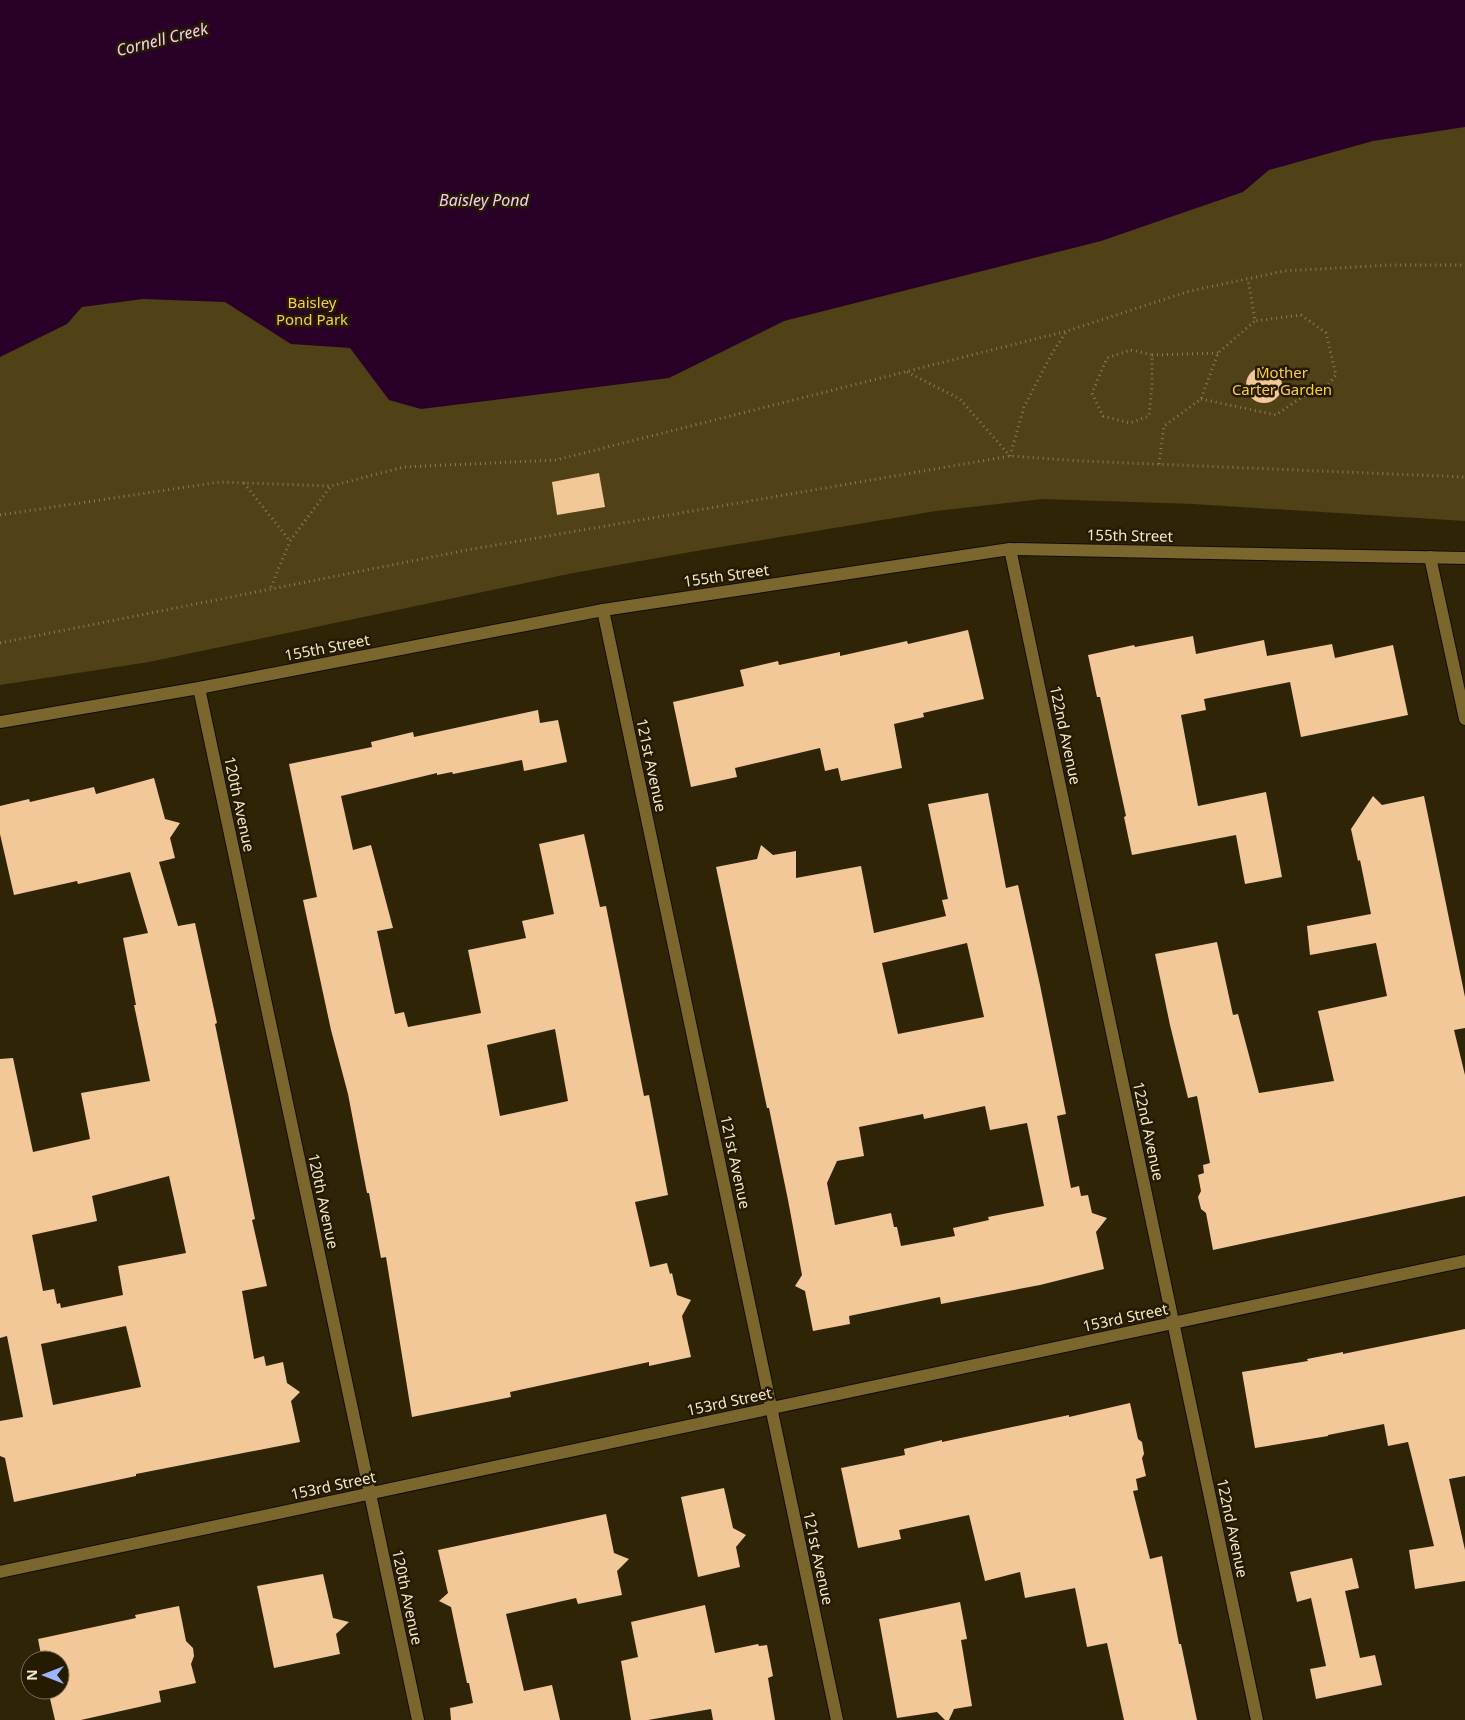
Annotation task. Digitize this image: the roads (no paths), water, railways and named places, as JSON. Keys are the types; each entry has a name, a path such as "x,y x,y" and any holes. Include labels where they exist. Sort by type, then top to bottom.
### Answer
{"street":[{"name":"155th Street","path":"0,722 199,688 603,610 1010,549 1465,558"},
{"name":"122nd Avenue","path":"1010,549 1257,1720"},
{"path":"1430,557 1465,719"},
{"name":"121st Avenue","path":"603,610 837,1720"},
{"name":"120th Avenue","path":"199,688 418,1720"},
{"name":"153rd Street","path":"0,1572 1465,1261"}],"water":[{"name":"Baisley Pond","path":"0,0 1465,0 1465,127 1373,141 1269,170 1243,192 1101,241 784,321 669,378 421,409 389,400 350,348 291,344 225,302 143,299 82,307 67,324 0,357"}],"water label":[{"name":"Cornell Creek","path":"162,39"}],"park label":[{"name":"Baisley Pond Park","path":"312,310"},
{"name":"Mother Carter Garden","path":"1282,380"}]}
